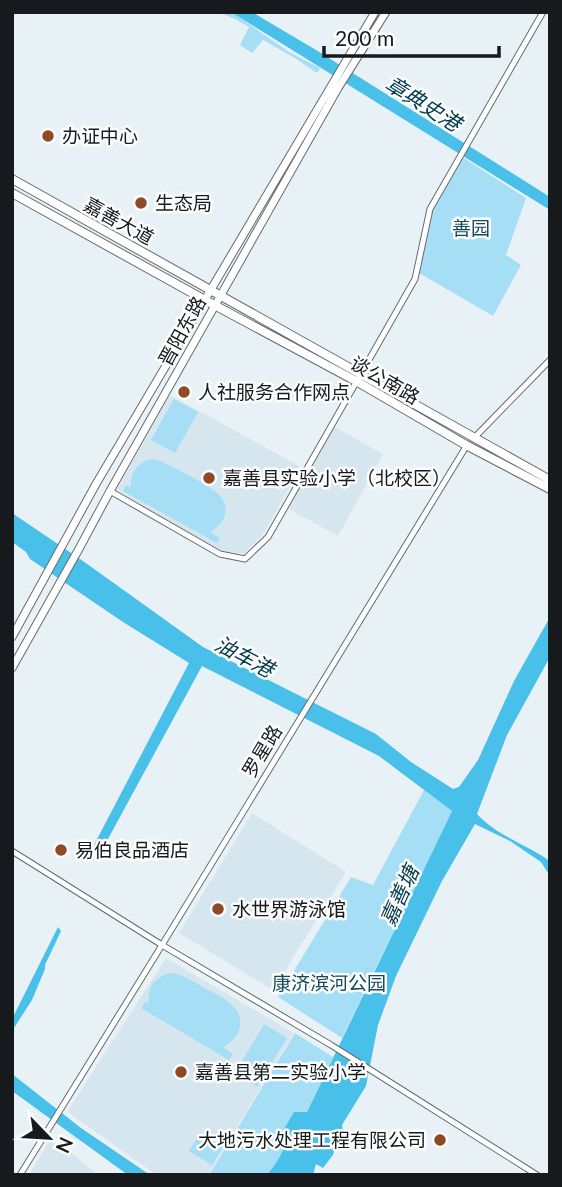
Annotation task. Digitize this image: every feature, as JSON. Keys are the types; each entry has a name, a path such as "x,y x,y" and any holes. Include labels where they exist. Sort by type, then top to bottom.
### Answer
{"main road":[{"name":"晋阳东路","path":"350,62 375,12"},
{"name":"晋阳东路","path":"12,637 96,484 205,300 335,85 386,12"},
{"name":"晋阳东路","path":"12,668 335,85"},
{"name":"嘉善大道","path":"12,179 211,290"},
{"name":"嘉善大道","path":"12,193 205,300"},
{"name":"谈公南路","path":"211,290 550,489"},
{"name":"谈公南路","path":"205,300 358,377"},
{"name":"谈公南路","path":"470,442 550,480"}],"street":[{"path":"110,491 220,554 245,559 268,537 415,279 429,209 543,12"},
{"name":"罗星路","path":"20,1175 470,442 550,360"},
{"path":"12,851 162,945 331,1045 537,1175"}],"shaded area":[{"name":"嘉善县实验小学（北校区）","path":"170,395 301,467 264,533 244,554 222,551 117,490"},
{"path":"333,426 383,454 338,536 287,508"},
{"path":"252,813 346,872 273,990 179,933"},
{"name":"嘉善县第二实验小学","path":"166,958 294,1033 208,1175 157,1175 67,1112"},
{"path":"52,1136 95,1173 94,1175 29,1175"}],"green space":[{"path":"218,12 232,12 289,52 320,68 317,73 263,40 252,53 240,45 249,27"},
{"name":"善园","path":"462,157 526,198 506,255 521,265 493,316 419,273 432,210"},
{"path":"174,399 198,412 175,453 151,440"},
{"path":"147,460 163,462 220,496 226,511 219,525 210,532 220,538 217,543 123,491 126,485 131,487 134,471"},
{"name":"康济滨河公园","path":"424,790 452,811 342,1038 278,997 351,877 373,885"},
{"path":"171,973 185,977 221,997 238,1013 239,1030 233,1040 223,1047 233,1054 229,1060 141,1008 145,1002 149,1003 149,992 153,983"},
{"path":"264,1024 287,1038 257,1087 235,1073"},
{"name":"康济滨河公园","path":"295,1033 333,1057 307,1112 286,1139 281,1157 267,1175 209,1175"},
{"path":"200,1133 223,1147 212,1165 189,1151"}],"water":[{"path":"231,12 252,12 316,50 550,197 550,210"},
{"path":"12,513 203,647 376,734 411,762 453,789 459,787 478,760 514,681 550,617 550,657 507,735 477,814 493,828 550,861 550,876 541,862 510,841 475,824 442,881 396,976 378,1025 366,1086 342,1125 343,1132 338,1136 333,1155 323,1168 316,1164 313,1175 267,1175 281,1154 283,1131 294,1112 307,1112 452,811 379,756 202,666 102,850 94,845 189,663 30,559 26,552 12,542"},
{"path":"58,927 61,931 32,1000 12,1033 12,1019"},
{"path":"12,1074 81,1128 150,1175 128,1175 12,1091"}],"place":[{"name":"办证中心","path":"48,136"},
{"name":"生态局","path":"141,203"},
{"name":"人社服务合作网点","path":"184,392"},
{"name":"嘉善县实验小学（北校区）","path":"209,478"},
{"name":"易伯良品酒店","path":"61,850"},
{"name":"水世界游泳馆","path":"218,909"},
{"name":"嘉善县第二实验小学","path":"181,1072"},
{"name":"大地污水处理工程有限公司","path":"440,1140"}],"water label":[{"name":"章典史港","path":"423,104"},
{"name":"油车港","path":"244,657"},
{"name":"嘉善塘","path":"400,896"}]}
